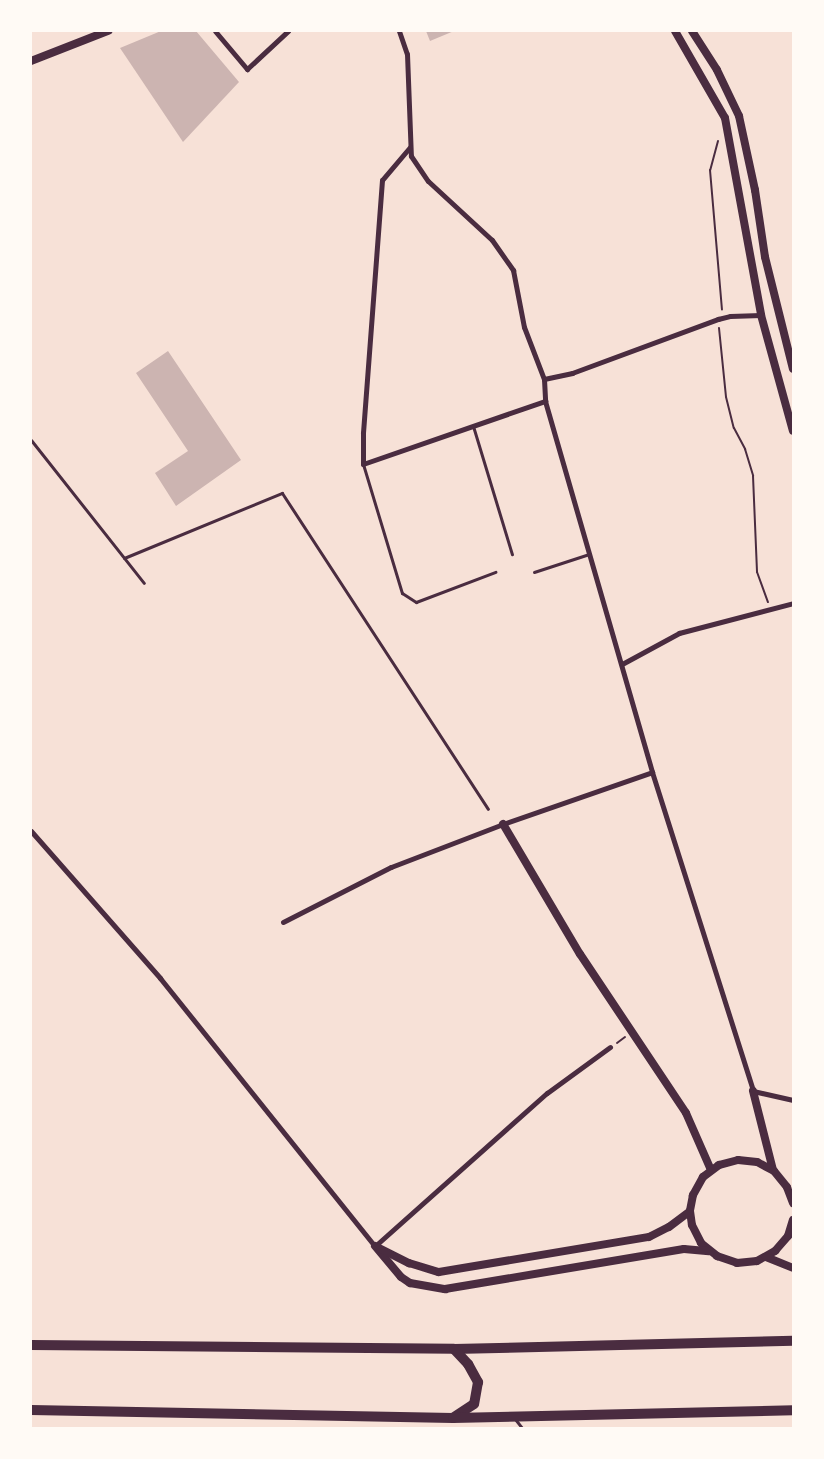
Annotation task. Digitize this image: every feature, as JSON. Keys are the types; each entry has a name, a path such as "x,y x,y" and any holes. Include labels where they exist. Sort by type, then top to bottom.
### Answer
{"highway":[{"path":"31,1345 454,1349 793,1341"},
{"path":"453,1418 474,1404 478,1382 468,1364 454,1349"},
{"path":"31,1410 453,1418 793,1410"}],"street":[{"path":"31,61 108,31"},
{"path":"216,31 247,69 288,31"},
{"path":"399,31 407,54 411,156 428,181 492,240 512,270 524,327 544,379 546,401 652,772 752,1091 773,1170"},
{"path":"675,31 725,118 761,316 768,332 793,431"},
{"path":"692,31 718,70 739,116 755,190 765,257 793,369"},
{"path":"410,146 382,180 363,433 363,464 546,401"},
{"path":"739,192 755,190"},
{"path":"544,379 572,373 718,319 730,316 761,316"},
{"path":"622,664 680,633 793,603"},
{"path":"283,922 391,867 503,824 652,772"},
{"path":"503,824 580,954 686,1113 711,1170"},
{"path":"31,831 33,838 160,978 375,1246 401,1277 410,1284 445,1289 684,1249 709,1251"},
{"path":"375,1246 547,1093 610,1047"},
{"path":"752,1091 793,1100"},
{"path":"792,1200 782,1178 773,1170 757,1162 738,1160 719,1165 711,1170 697,1186 690,1211 696,1234 709,1251 736,1263 757,1261 766,1257 782,1244 793,1220"},
{"path":"375,1246 409,1263 439,1272 649,1237 668,1227 690,1211"},
{"path":"766,1257 793,1268"}],"lane":[{"path":"473,426 512,554"},
{"path":"31,440 144,583"},
{"path":"363,464 402,593 416,602 496,572"},
{"path":"124,558 282,493 488,809"},
{"path":"534,572 590,554"},
{"path":"514,1416 522,1428"}],"path":[{"path":"725,118 710,170 722,310 718,319 726,397 734,428 744,449 753,476 757,572 770,608"},
{"path":"610,1047 632,1032"}],"building":[{"path":"161,31 196,31 239,82 183,142 120,48"},
{"path":"426,31 454,31 430,41"},
{"path":"168,351 241,460 176,506 155,473 188,451 136,373"}]}
